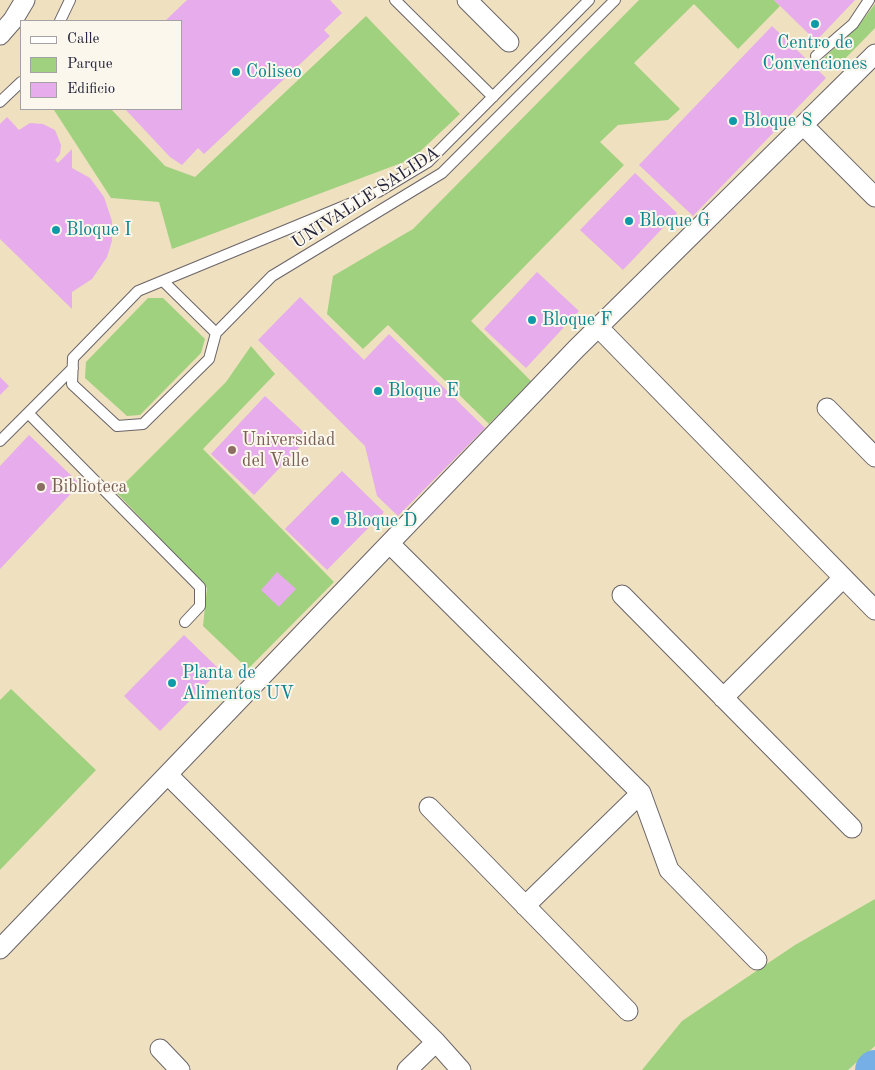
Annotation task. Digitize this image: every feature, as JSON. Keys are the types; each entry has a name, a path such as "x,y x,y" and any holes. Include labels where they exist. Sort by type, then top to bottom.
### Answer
{"street":[{"path":"0,35 13,20 25,0"},
{"path":"467,0 509,42"},
{"path":"0,949 598,327 875,54"},
{"path":"803,125 875,197"},
{"path":"598,327 875,610"},
{"path":"827,408 875,457"},
{"path":"390,544 641,793 669,870 757,960"},
{"path":"723,698 843,578"},
{"path":"622,595 852,828"},
{"path":"168,775 436,1042 461,1070"},
{"path":"525,906 641,793"},
{"path":"429,807 628,1011"},
{"path":"407,1070 436,1042"},
{"path":"160,1049 180,1070"}],"lane":[{"path":"60,20 70,0"},
{"path":"395,0 492,97"},
{"path":"163,281 216,334 209,359 143,424 118,426 72,384 73,358 138,291 378,192 428,162 589,0"},
{"name":"UNIVALLE SALIDA","path":"216,334 272,276 442,173 615,0"},
{"path":"816,56 853,24 870,0"},
{"path":"0,102 20,83"},
{"path":"0,441 73,368"},
{"path":"28,413 200,587 200,606 185,622"}],"green space":[{"path":"639,0 774,0 780,6 738,49 694,4 634,63 680,109 668,120 618,125 600,142 624,165 471,321 531,381 489,424 388,325 363,349 327,314 333,276 413,229"},
{"path":"875,4 875,28 835,69 823,59 859,25"},
{"path":"366,16 460,114 412,159 172,249 159,202 111,198 54,110 112,110 165,166 195,177"},
{"path":"148,298 163,298 205,339 201,353 140,415 127,416 85,378 86,362"},
{"path":"251,346 275,374 203,449 334,582 248,669 203,626 207,588 116,492 226,382"},
{"path":"11,689 96,770 0,870 0,700"},
{"path":"875,899 875,1046 848,1070 642,1070 682,1021 795,945"}],"building":[{"name":"Coliseo","path":"187,0 330,0 342,13 324,30 330,36 204,154 198,148 182,165 170,157 126,110 182,110 182,20 166,20"},
{"name":"Centro de Convenciones","path":"774,0 855,0 816,41"},
{"name":"Bloque S","path":"772,26 826,78 693,216 639,165"},
{"name":"Bloque I","path":"7,117 19,130 30,123 43,124 55,130 61,145 60,154 55,160 58,163 72,149 72,168 90,178 104,197 112,221 112,241 107,257 92,279 72,292 72,309 0,239 0,124"},
{"name":"Bloque G","path":"635,173 677,213 623,270 580,230"},
{"name":"Bloque F","path":"537,272 579,311 526,368 484,329"},
{"name":"Bloque E","path":"300,297 364,360 389,334 485,428 398,516 377,496 365,446 258,340"},
{"path":"0,377 9,386 0,395"},
{"path":"265,396 309,437 254,495 211,454"},
{"path":"29,435 80,484 0,569 0,466"},
{"name":"Bloque D","path":"342,471 384,512 327,570 285,529"},
{"path":"277,572 296,589 279,607 261,590"},
{"name":"Planta de Alimentos UV","path":"184,635 220,670 160,731 124,696"}],"place":[{"name":"Centro de Convenciones","path":"815,24"},
{"name":"Coliseo","path":"236,72"},
{"name":"Bloque S","path":"733,121"},
{"name":"Bloque G","path":"629,221"},
{"name":"Bloque I","path":"56,230"},
{"name":"Bloque F","path":"532,320"},
{"name":"Bloque E","path":"378,391"},
{"name":"Universidad del Valle","path":"232,450"},
{"name":"Biblioteca","path":"41,487"},
{"name":"Bloque D","path":"335,521"},
{"name":"Planta de Alimentos UV","path":"172,683"}]}
